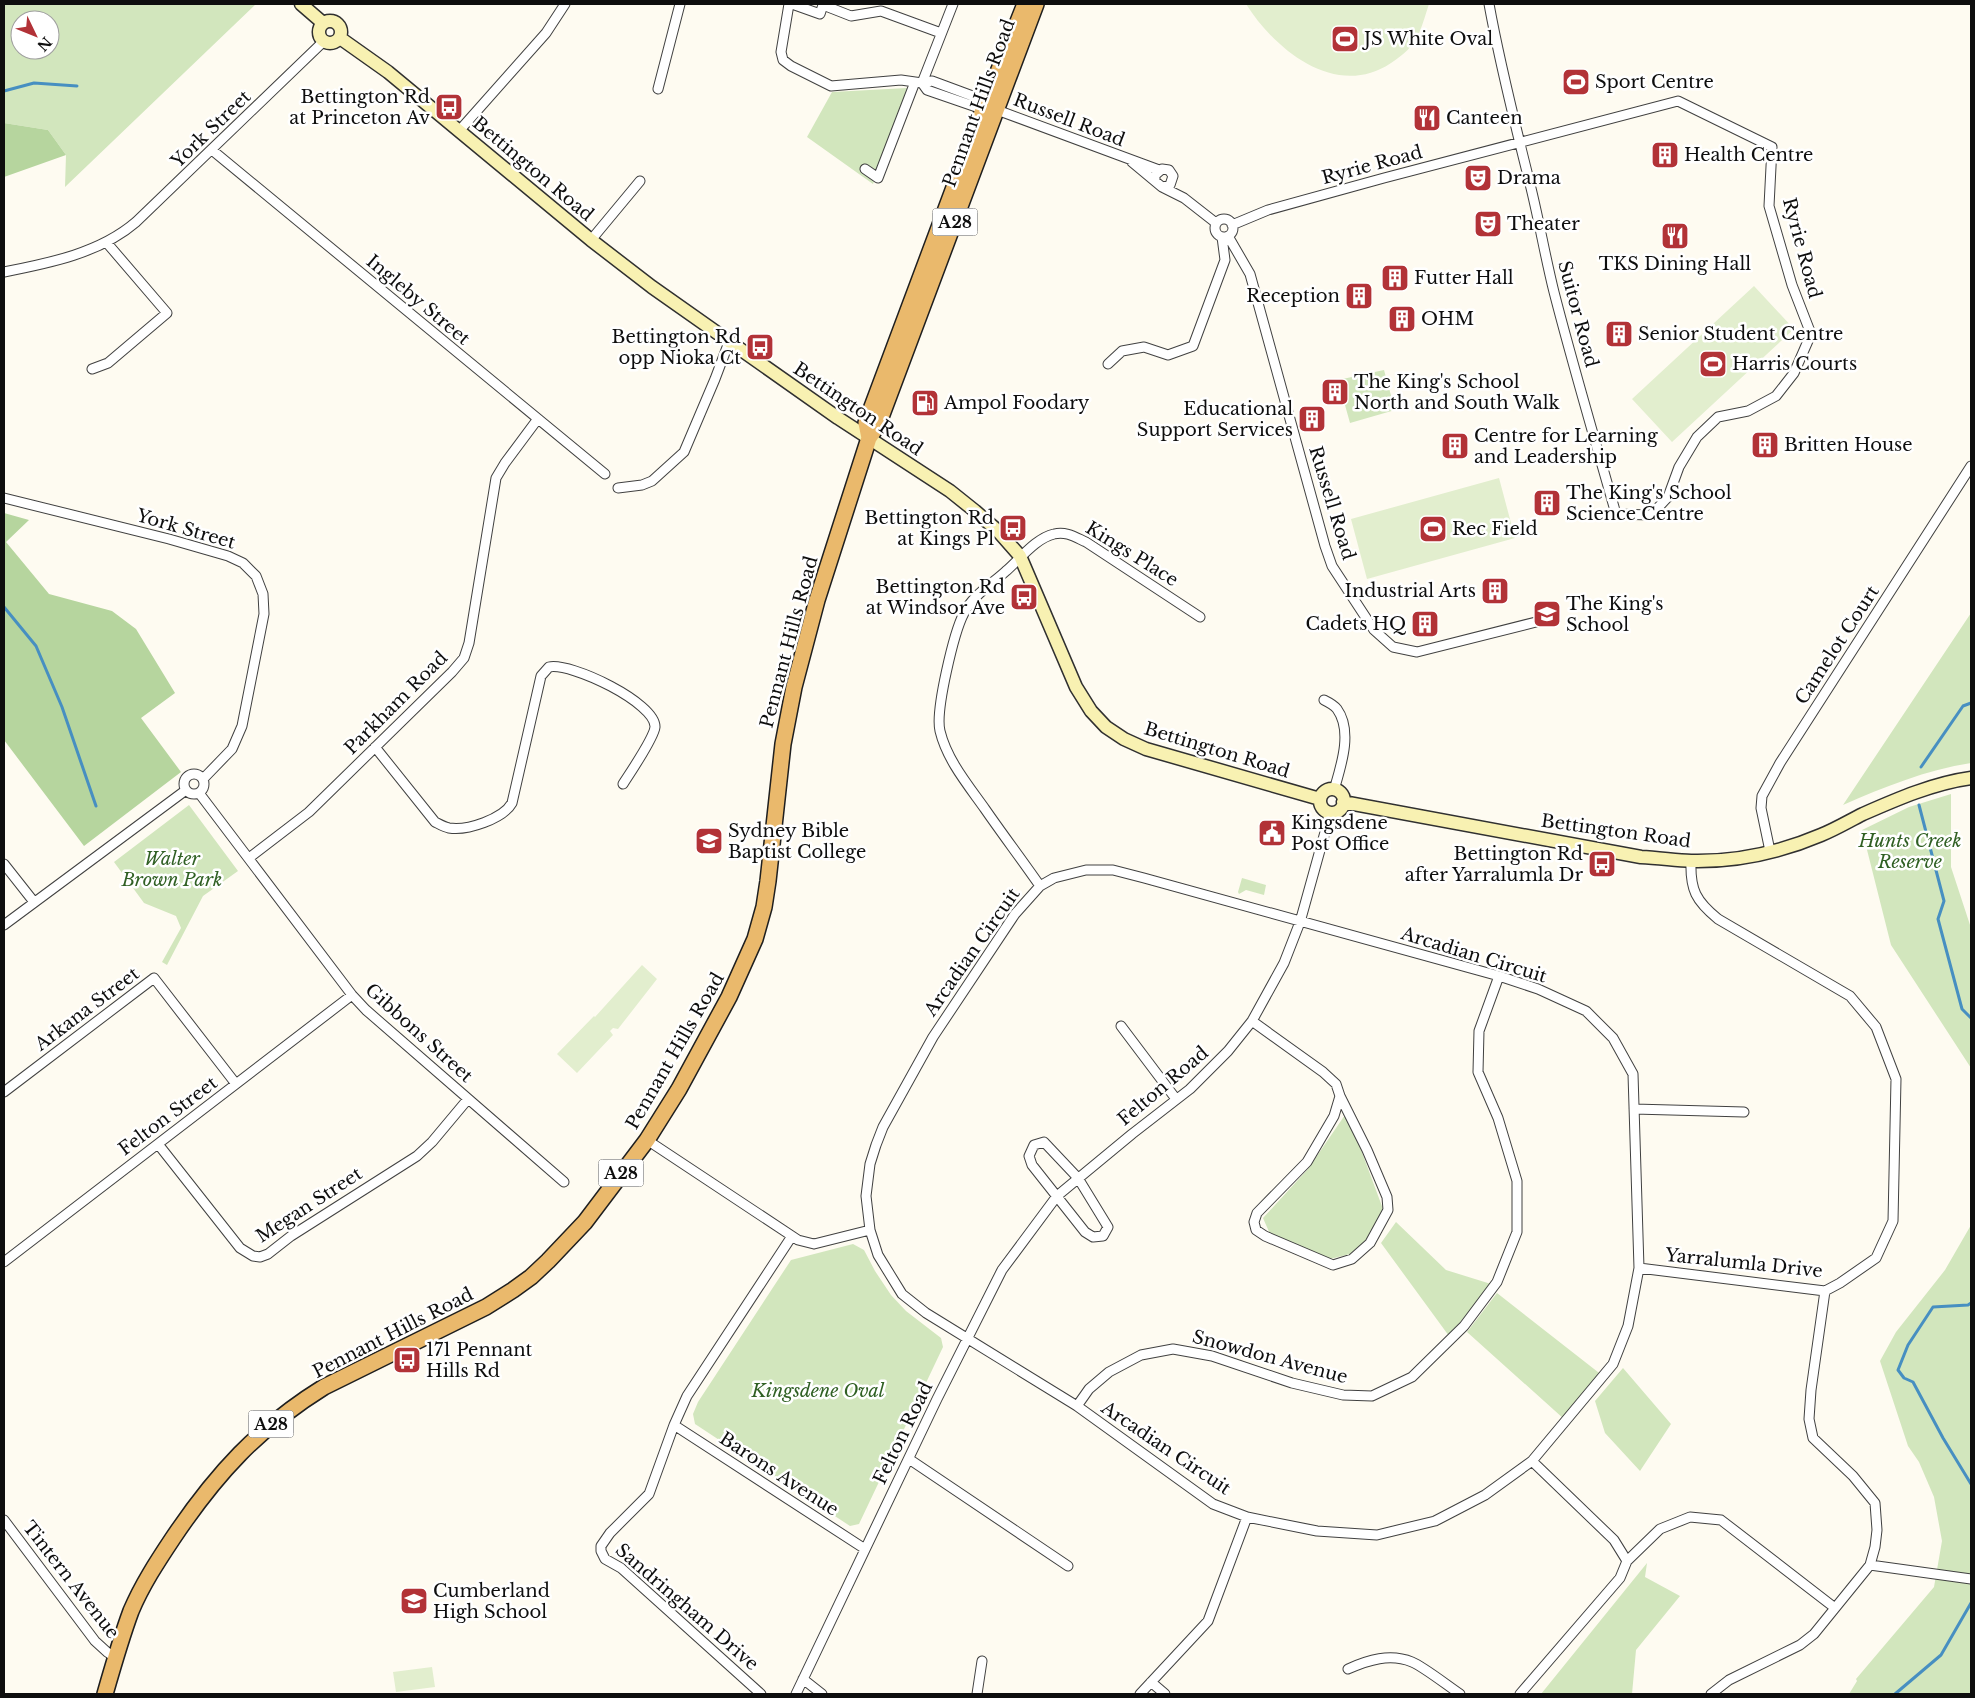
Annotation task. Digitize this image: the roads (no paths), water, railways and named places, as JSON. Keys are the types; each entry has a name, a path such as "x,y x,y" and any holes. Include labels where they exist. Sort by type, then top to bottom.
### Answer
{"highway":[{"name":"Pennant Hills Road","path":"105,1694 132,1610 156,1563 205,1494 233,1459 250,1441 284,1413 324,1387 486,1307 513,1290 548,1261 585,1222 647,1140 698,1055 745,964 755,939 764,907 783,744 794,687 817,600 869,438 878,425 1025,4"},
{"name":"Pennant Hills Road","path":"989,107 1036,4"}],"main road":[{"path":"301,4 323,23"},
{"path":"330,21 339,25 341,31 340,38 331,43 324,42 319,33 323,23 330,21"},
{"name":"Bettington Road","path":"340,38 388,72 652,288 869,438 950,491 998,531 1020,556 1076,687 1091,711 1106,727 1124,739 1146,749 1320,799"},
{"name":"Bettington Road","path":"1343,802 1642,857 1691,861 1717,860 1770,851 1822,834 1903,797 1971,778"},
{"path":"1334,790 1341,794 1343,802 1339,811 1329,813 1323,809 1320,799 1325,792 1334,790"}],"street":[{"path":"459,131 546,33 565,4"},
{"path":"658,89 680,4"},
{"path":"918,82 901,80 831,86 791,66 783,60 781,52 791,4 820,14 824,6 851,16 880,11 941,34"},
{"path":"865,169 878,178 953,4"},
{"name":"Suitor Road","path":"1489,4 1499,57 1553,290 1616,514"},
{"name":"York Street","path":"4,272 107,244 136,222 324,42"},
{"name":"Russell Road","path":"918,82 927,90 989,107 1159,170"},
{"name":"Ryrie Road","path":"1232,225 1268,210 1519,141 1678,100 1772,147 1769,206 1792,285 1811,334 1794,373 1776,396 1748,411 1718,417 1697,437 1679,467 1668,497 1651,515 1616,514"},
{"name":"Ingleby Street","path":"212,150 537,420 605,474"},
{"path":"1130,160 1159,184 1184,198 1216,223"},
{"path":"1159,170 1170,171 1173,176 1172,182 1168,186 1159,184 1155,175 1159,170"},
{"path":"591,240 640,182"},
{"path":"1172,182 1184,198"},
{"path":"1216,223 1224,219 1232,225 1232,232 1225,237"},
{"path":"1216,223 1215,231 1225,237"},
{"path":"1108,364 1122,350 1144,347 1168,355 1193,346 1225,260 1225,237"},
{"name":"Russell Road","path":"1225,237 1250,274 1332,566 1374,630 1393,647 1417,652 1544,620"},
{"path":"92,370 108,363 167,313 107,244"},
{"path":"618,488 642,485 652,481 684,452 729,342"},
{"name":"Parkham Road","path":"248,858 309,812 464,658 470,643 496,478 504,463 537,420"},
{"name":"Camelot Court","path":"1770,851 1761,808 1762,796 1780,763 1971,466"},
{"name":"York Street","path":"4,498 169,539 228,556 243,563 256,576 263,594 264,614 242,726 232,748 202,779"},
{"name":"Kings Place","path":"1040,886 959,772 945,746 940,729 939,709 957,628 964,613 978,594 1008,569 1020,556 1046,537 1054,534 1070,534 1086,542 1200,617"},
{"path":"376,747 435,822 442,826 456,828 496,818 508,809 512,802 541,676 550,667 559,666 588,675 608,684 645,710 653,720 654,731 624,784"},
{"path":"1324,700 1336,708 1344,724 1345,739 1334,790"},
{"path":"198,775 202,779 203,788 199,793 192,794 186,790 185,781 189,776 198,775"},
{"path":"4,925 186,790"},
{"name":"Gibbons Street","path":"199,793 352,995 366,1010 564,1182"},
{"name":"Felton Road","path":"796,1694 1002,1270 1057,1196 1190,1089 1228,1051 1252,1021 1284,963 1300,922 1329,813"},
{"name":"Yarralumla Drive","path":"1639,1268 1825,1291 1876,1258 1892,1221 1896,1079 1876,1027 1850,996 1718,920 1701,904 1696,896 1690,878 1691,861"},
{"path":"4,864 34,902"},
{"name":"Arcadian Circuit","path":"1086,870 1113,870 1300,922 1499,976 1538,989 1586,1011 1613,1038 1633,1074 1639,1268 1628,1326 1613,1364 1532,1461 1485,1495 1435,1521 1378,1535 1317,1531 1247,1517 1213,1504 1077,1406 967,1340 926,1313 902,1294 878,1255 870,1230 866,1196 870,1164 883,1127 933,1037 1015,914 1040,886 1054,878 1086,870"},
{"name":"Snowdon Avenue","path":"1077,1406 1089,1389 1109,1372 1141,1355 1173,1348 1212,1356 1292,1383 1335,1393 1372,1396 1412,1377 1464,1326 1497,1282 1517,1232 1517,1181 1498,1118 1478,1072 1479,1031 1499,976"},
{"name":"Arkana Street","path":"4,1092 154,978 236,1084"},
{"name":"Felton Street","path":"4,1262 352,995"},
{"path":"1252,1021 1323,1072 1336,1084 1387,1197 1388,1210 1370,1243 1352,1258 1333,1266 1265,1236 1256,1230 1254,1222 1257,1213 1306,1162 1334,1116 1340,1096"},
{"path":"1121,1026 1176,1099"},
{"name":"Megan Street","path":"158,1144 240,1248 253,1256 260,1257 268,1254 291,1236 416,1156 432,1142 468,1099"},
{"path":"1634,1109 1744,1112"},
{"path":"647,1140 803,1242 814,1244 870,1230"},
{"path":"1044,1142 1078,1178 1108,1227 1103,1236 1093,1237 1085,1232 1032,1165 1029,1156 1034,1145 1044,1142"},
{"name":"Sandringham Drive","path":"761,1694 621,1568 602,1555 601,1546 649,1494 674,1425 687,1396 792,1236"},
{"path":"1711,1694 1729,1680 1800,1645 1814,1634 1870,1565 1877,1530 1875,1503 1853,1476 1814,1438 1809,1419 1810,1390 1825,1291"},
{"name":"Barons Avenue","path":"674,1425 865,1550"},
{"path":"909,1459 1068,1566"},
{"path":"1532,1461 1614,1540 1627,1560"},
{"path":"1140,1694 1208,1621 1247,1517"},
{"path":"1520,1694 1620,1578 1627,1560 1660,1529 1690,1517 1721,1520 1835,1608"},
{"name":"Tintern Avenue","path":"4,1520 95,1641 116,1658"},
{"path":"1870,1565 1971,1579"},
{"path":"1348,1669 1366,1661 1387,1658 1412,1662 1460,1694"},
{"path":"977,1694 982,1661"},
{"path":"803,1679 822,1694"},
{"path":"1151,1682 1165,1694"}],"waterway":[{"path":"4,91 34,83 77,86"},
{"path":"4,607 36,646 62,707 96,806"},
{"path":"1921,767 1963,706 1971,703"},
{"path":"1919,805 1944,901 1938,919 1962,1009 1971,1018"},
{"path":"1971,1303 1968,1305 1933,1307 1908,1345 1898,1370 1904,1378 1913,1382 1943,1438 1971,1484"},
{"path":"1895,1694 1941,1655 1971,1603"}],"place":[{"name":"JS White Oval","path":"1345,39"},
{"name":"Sport Centre","path":"1576,82"},
{"name":"Bettington Rd at Princeton Av","path":"449,107"},
{"name":"Canteen","path":"1427,118"},
{"name":"Health Centre","path":"1665,155"},
{"name":"Drama","path":"1478,178"},
{"name":"Theater","path":"1488,224"},
{"name":"TKS Dining Hall","path":"1675,236"},
{"name":"Futter Hall","path":"1395,278"},
{"name":"Reception","path":"1359,296"},
{"name":"OHM","path":"1402,319"},
{"name":"Senior Student Centre","path":"1619,334"},
{"name":"Bettington Rd opp Nioka Ct","path":"760,347"},
{"name":"Harris Courts","path":"1713,364"},
{"name":"The King's School North and South Walk","path":"1335,392"},
{"name":"Ampol Foodary","path":"925,403"},
{"name":"Educational Support Services","path":"1312,419"},
{"name":"Britten House","path":"1765,445"},
{"name":"Centre for Learning and Leadership","path":"1455,446"},
{"name":"The King's School Science Centre","path":"1547,503"},
{"name":"Bettington Rd at Kings Pl","path":"1013,528"},
{"name":"Rec Field","path":"1433,529"},
{"name":"Industrial Arts","path":"1495,591"},
{"name":"Bettington Rd at Windsor Ave","path":"1024,597"},
{"name":"The King's School","path":"1547,614"},
{"name":"Cadets HQ","path":"1425,624"},
{"name":"Kingsdene Post Office","path":"1272,833"},
{"name":"Sydney Bible Baptist College","path":"709,841"},
{"name":"Bettington Rd after Yarralumla Dr","path":"1602,864"},
{"name":"171 Pennant Hills Rd","path":"407,1360"},
{"name":"Cumberland High School","path":"414,1601"}],"park label":[{"name":"Hunts Creek Reserve","path":"1910,851"},
{"name":"Walter Brown Park","path":"172,870"},
{"name":"Kingsdene Oval","path":"818,1391"}]}
